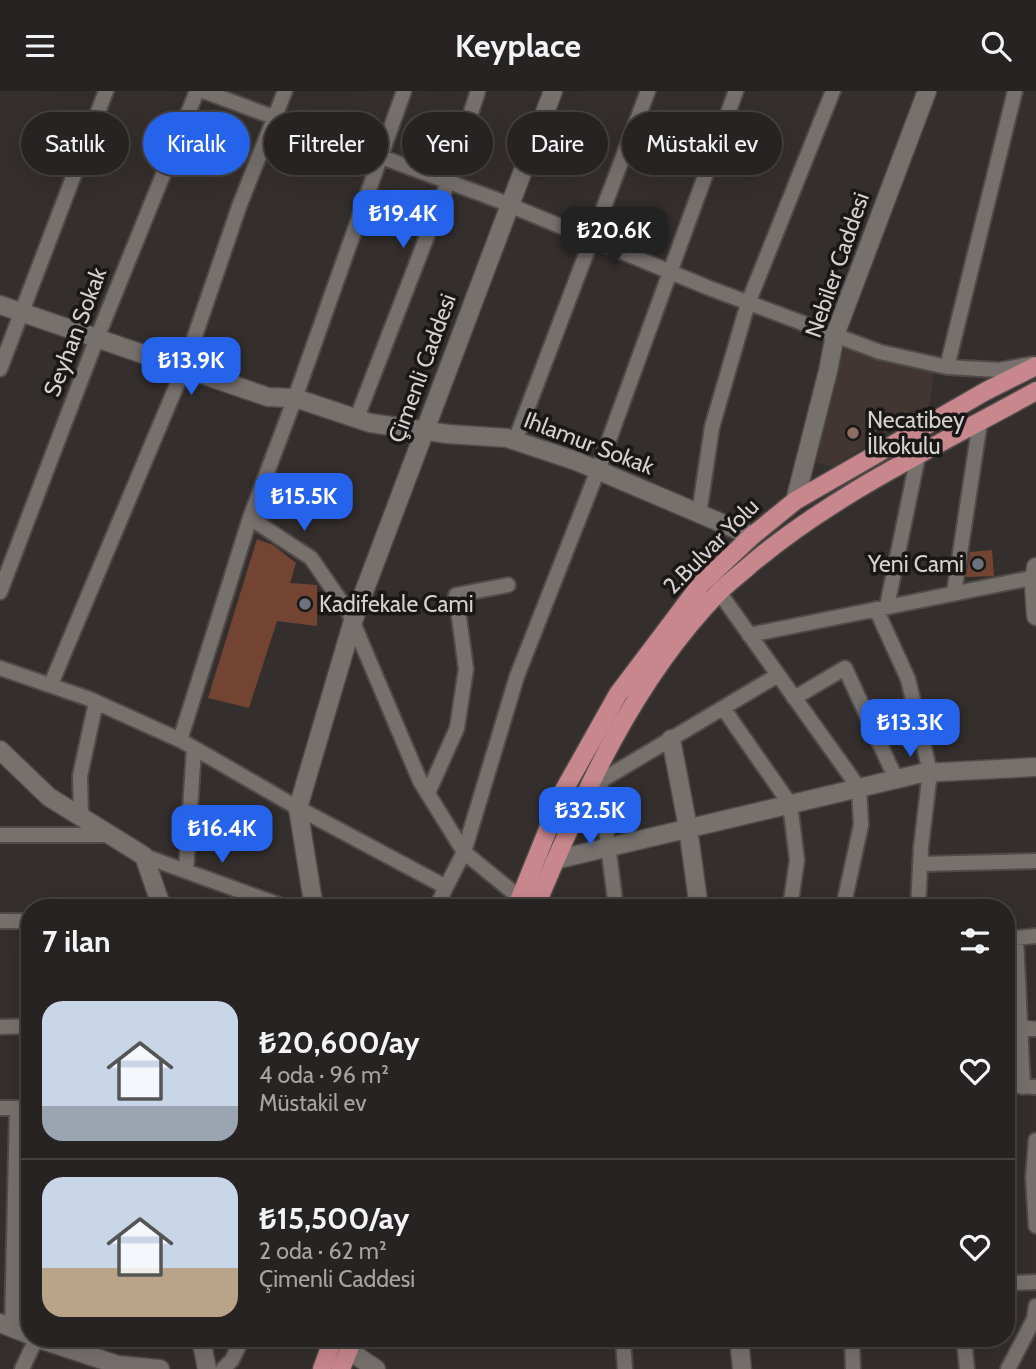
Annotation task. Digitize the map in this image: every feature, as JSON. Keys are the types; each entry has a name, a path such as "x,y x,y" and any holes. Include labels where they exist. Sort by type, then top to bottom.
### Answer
{"main road":[{"name":"2.Bulvar Yolu","path":"526,899 564,790 618,694 701,585 752,536 795,501 1036,364"},
{"name":"2.Bulvar Yolu","path":"529,899 555,860 632,704 684,633 719,592 784,537 860,488 1036,391"},
{"path":"322,1369 330,1347"},
{"path":"341,1369 349,1347"}],"street":[{"path":"0,369 106,91"},
{"name":"Seyhan Sokak","path":"0,592 97,338 197,91"},
{"path":"203,91 264,114"},
{"path":"276,112 285,91"},
{"path":"388,135 404,91"},
{"path":"356,420 448,182 478,91"},
{"name":"Çimenli Caddesi","path":"313,899 298,808 352,621 553,91"},
{"path":"515,441 648,91"},
{"path":"440,899 464,852 517,676 598,470 736,91"},
{"path":"699,514 712,427 748,303 833,91"},
{"name":"Nebiler Caddesi","path":"795,501 835,335 927,91"},
{"path":"947,367 1015,91"},
{"path":"51,684 184,368 240,204 264,143"},
{"path":"388,160 509,205 748,303 880,352 947,367 999,370 1036,364"},
{"path":"180,740 250,518 374,175"},
{"name":"Ihlamur Sokak","path":"0,305 268,397 295,398 356,420 425,431 506,438 598,470 752,536"},
{"path":"954,593 980,422"},
{"path":"918,456 881,608 908,679 930,772 918,899"},
{"path":"250,518 310,558 349,613 420,781 464,852 516,899"},
{"path":"749,635 954,593 1036,573 1036,616"},
{"path":"428,793 457,728 466,669 456,595 508,585"},
{"path":"719,592 859,788 861,825 845,899"},
{"path":"0,668 51,684 180,740 298,808 446,887"},
{"path":"794,698 845,668 896,779"},
{"path":"615,899 608,847 594,785 778,675"},
{"path":"81,817 80,776 96,702"},
{"path":"723,708 790,804 797,860 791,899"},
{"path":"671,739 698,899"},
{"path":"186,871 194,748"},
{"path":"0,750 49,797 144,856 263,899"},
{"path":"555,860 930,772 1036,767"},
{"path":"0,835 111,835"},
{"path":"144,856 159,899"},
{"path":"920,864 1036,861"},
{"path":"0,921 21,921"},
{"path":"1015,939 1036,936"},
{"path":"1015,1025 1036,1029"},
{"path":"0,1027 21,1026"},
{"path":"1015,1032 1030,1087"},
{"path":"0,1108 21,1108"},
{"path":"6,1326 21,1134"},
{"path":"1036,1140 1033,1177 1036,1226"},
{"path":"1015,1283 1036,1282"},
{"path":"1008,1369 1034,1319 1036,1306"},
{"path":"22,1369 33,1347"},
{"path":"62,1347 118,1365 160,1369"},
{"path":"203,1347 207,1369"},
{"path":"223,1369 232,1360 238,1347"},
{"path":"352,1347 376,1369"},
{"path":"624,1347 625,1369"},
{"path":"740,1347 741,1369"},
{"path":"852,1347 853,1369"},
{"path":"965,1347 967,1369"}],"shaded area":[{"name":"Necatibey İlkokulu","path":"844,347 934,373 929,406 833,467 812,461"}],"building":[{"path":"257,539 273,545 296,563 290,583 317,585 317,626 277,621 249,708 208,698"},
{"name":"Yeni Cami","path":"992,550 994,576 966,577 970,552"}],"place":[{"name":"Necatibey İlkokulu","path":"853,433"},
{"name":"Yeni Cami","path":"978,564"},
{"name":"Kadifekale Cami","path":"305,604"}]}
